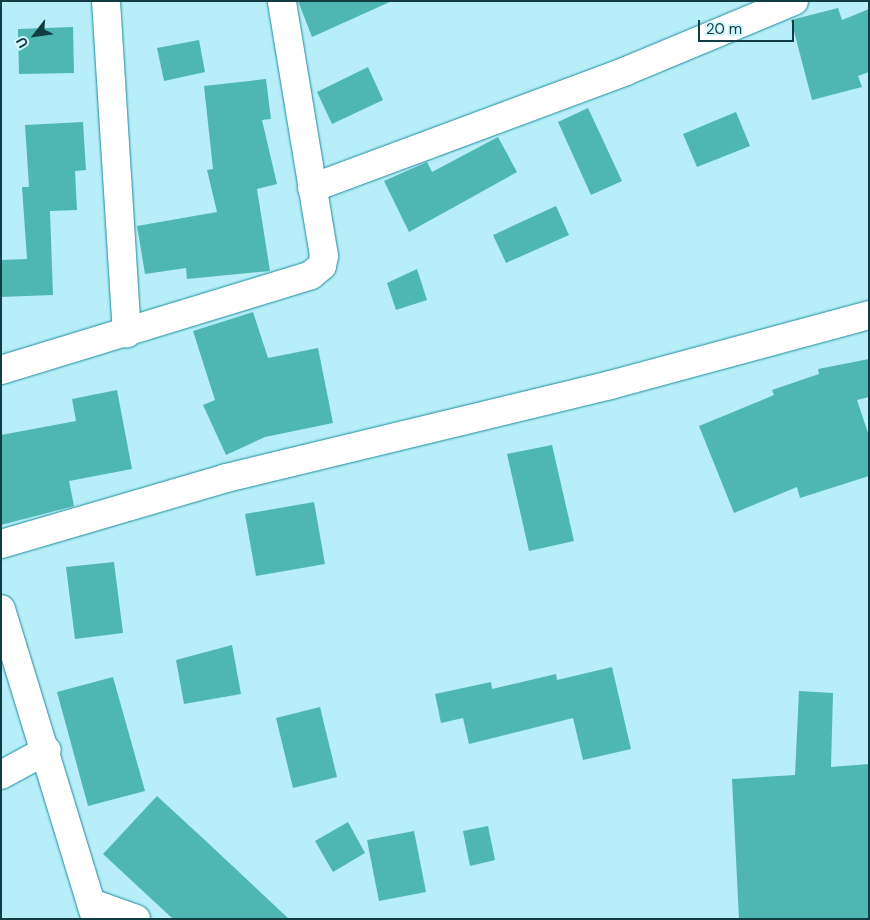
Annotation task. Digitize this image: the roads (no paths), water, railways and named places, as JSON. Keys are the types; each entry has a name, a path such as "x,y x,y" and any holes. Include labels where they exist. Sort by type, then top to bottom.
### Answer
{"street":[{"path":"106,1 126,333"},
{"path":"1,370 311,275 322,266 324,256 282,1"},
{"path":"312,188 626,71 794,1"},
{"path":"1,544 226,478 610,385 744,346 869,315"},
{"path":"1,609 46,750 93,911 136,919"},
{"path":"1,774 46,750"}]}
